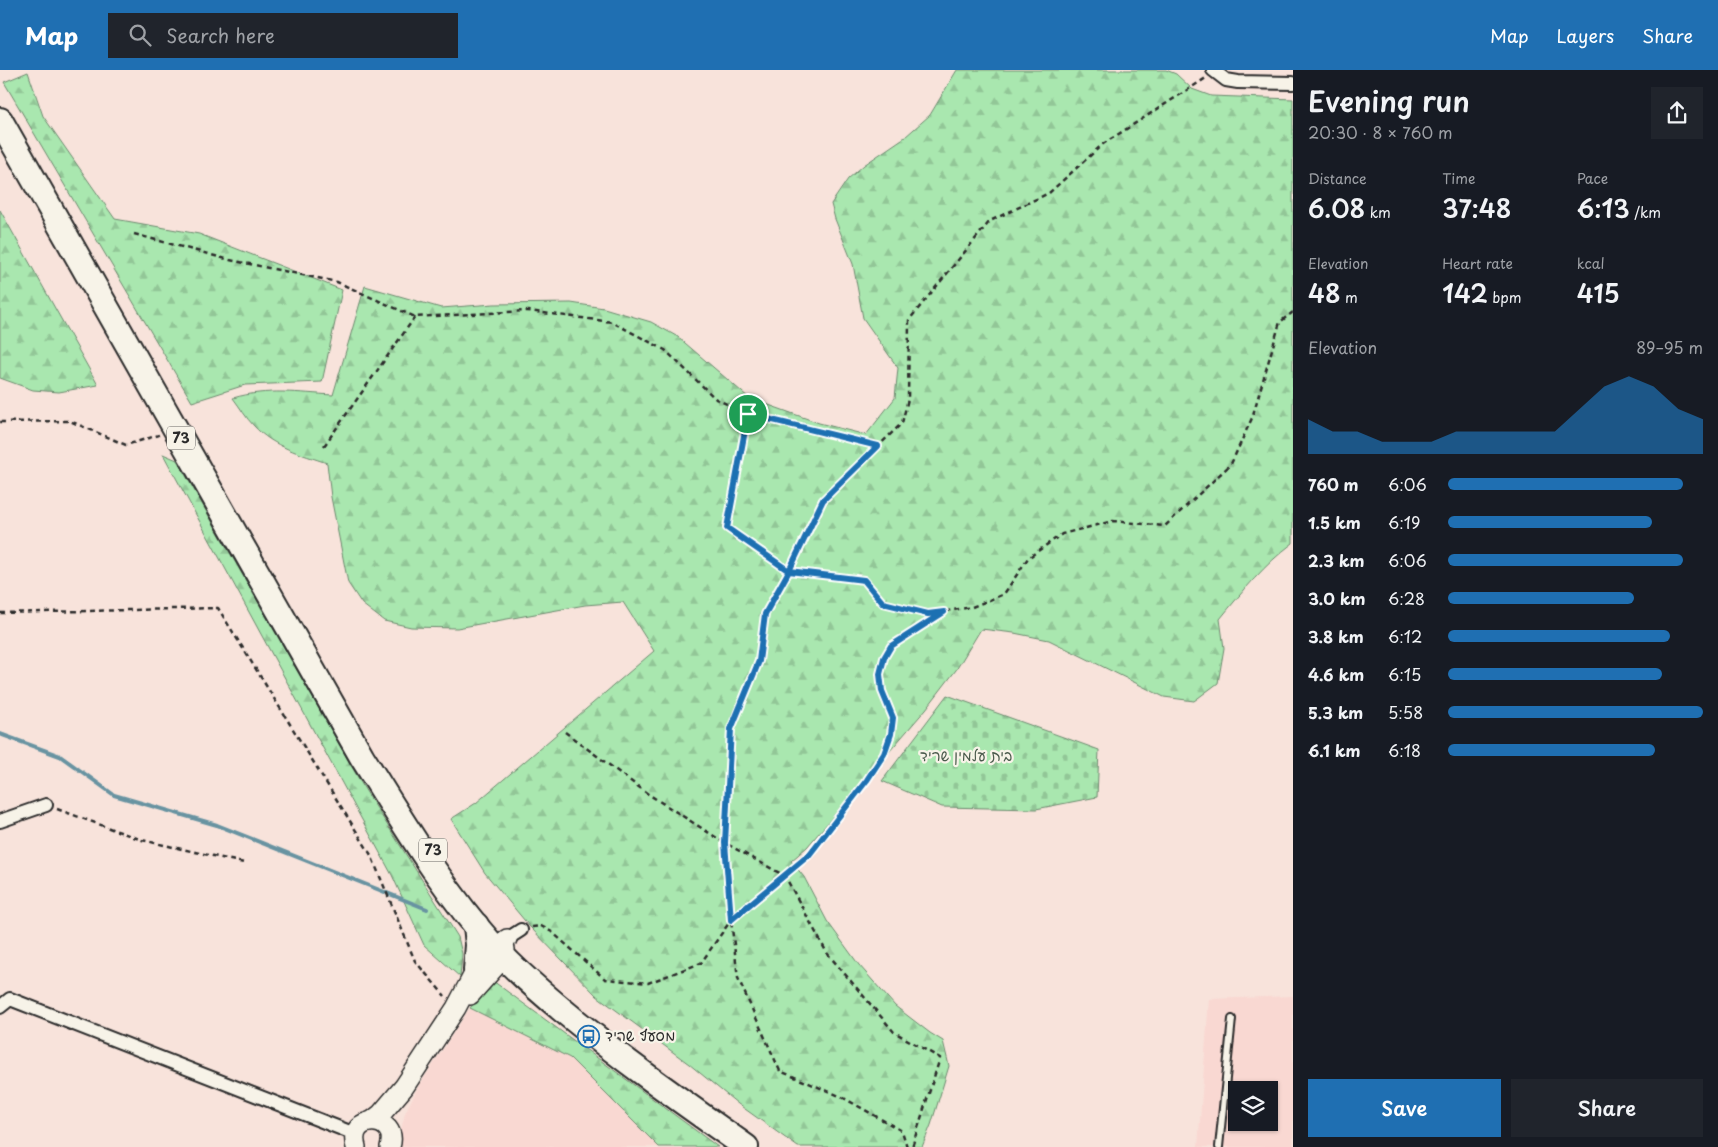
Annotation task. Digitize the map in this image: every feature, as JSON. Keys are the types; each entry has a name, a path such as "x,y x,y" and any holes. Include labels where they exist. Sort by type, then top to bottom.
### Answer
{"highway":[{"name":"73","path":"0,120 362,757 432,866 476,925 507,944 661,1070 750,1147"},
{"name":"73","path":"362,757 462,889 507,944 531,984 593,1035 746,1147"},
{"path":"476,925 478,945 476,970"}],"street":[{"path":"1214,71 1226,80 1238,82 1293,83"},
{"path":"0,821 46,806"},
{"path":"456,1008 474,991 507,944"},
{"path":"3,1000 355,1144 361,1125 372,1121 382,1114 404,1087 456,1008 476,970 507,944"},
{"path":"390,1140 404,1087"},
{"path":"372,1121 382,1124 390,1140"}],"lane":[{"path":"1219,1147 1232,1019"}],"path":[{"path":"907,1147 902,1131 842,1097 780,1071 738,978 725,843 731,729 759,661 765,614 789,571 823,500 902,423 908,399 910,320 990,221 1049,193 1103,144 1214,71"},
{"path":"134,234 230,260 337,282 415,317 528,311 612,322 665,350 716,399 748,414 878,446"},
{"path":"748,414 727,528 789,571 864,580 883,603 928,614 972,607 1004,594 1028,558 1062,534 1113,521 1166,526 1231,464 1252,418 1280,322 1293,312"},
{"path":"324,446 415,317"},
{"path":"0,422 70,421 126,445 176,430"},
{"path":"0,613 218,608 371,856 415,961 456,1008"},
{"path":"507,944 536,926 546,928 605,980 648,983 701,963 731,920 809,855 857,794 884,754 891,734 893,718 882,691 880,674 884,658 891,646 944,612"},
{"path":"565,732 648,794 725,843 785,876 827,953 894,1032 940,1058 912,1147"},
{"path":"46,806 142,840 244,863"}],"shaded area":[{"path":"1293,996 1293,1147 1198,1147 1209,999"},
{"path":"470,1008 570,1058 659,1147 397,1147 405,1113 417,1089"}],"green space":[{"path":"957,70 1166,70 1176,74 1192,89 1211,96 1293,99 1293,543 1263,569 1220,619 1224,648 1218,683 1194,701 1164,697 1049,640 981,629 956,670 926,709 807,847 791,861 804,877 827,921 859,965 895,1006 943,1041 949,1066 931,1125 922,1147 798,1147 738,1104 689,1064 597,996 530,927 485,873 451,819 476,803 654,651 623,602 585,605 457,628 411,627 384,621 362,604 348,583 331,497 327,463 297,453 270,439 251,423 233,398 271,392 333,395 365,286 441,308 494,304 571,303 604,308 651,322 678,337 749,398 819,423 866,435 895,398 898,368 863,318 853,264 831,204 848,179 864,165 905,137 930,115"},
{"path":"28,72 43,116 115,219 199,234 342,290 322,382 245,385 192,402 4,82"},
{"path":"0,210 98,385 59,392 33,390 0,378"},
{"path":"163,454 177,460 364,788 458,937 462,954 460,977 424,945 392,875"},
{"name":"בית עלמין שריד","path":"947,695 1099,750 1097,797 1036,809 942,807 882,781"},
{"path":"493,981 718,1147 659,1147 570,1058 470,1008"}],"waterway":[{"path":"0,734 60,756 114,795 217,825 427,909"}],"place":[{"name":"מסעף שריד","path":"589,1036"}],"route":[{"path":"748,414 727,528 789,571 765,614 759,661 731,729 725,843 731,920 809,855 867,780 884,754 891,734 893,718 882,691 880,674 884,658 891,646 944,612 928,614 883,603 864,580 789,571 823,500 878,446 748,414"}]}
